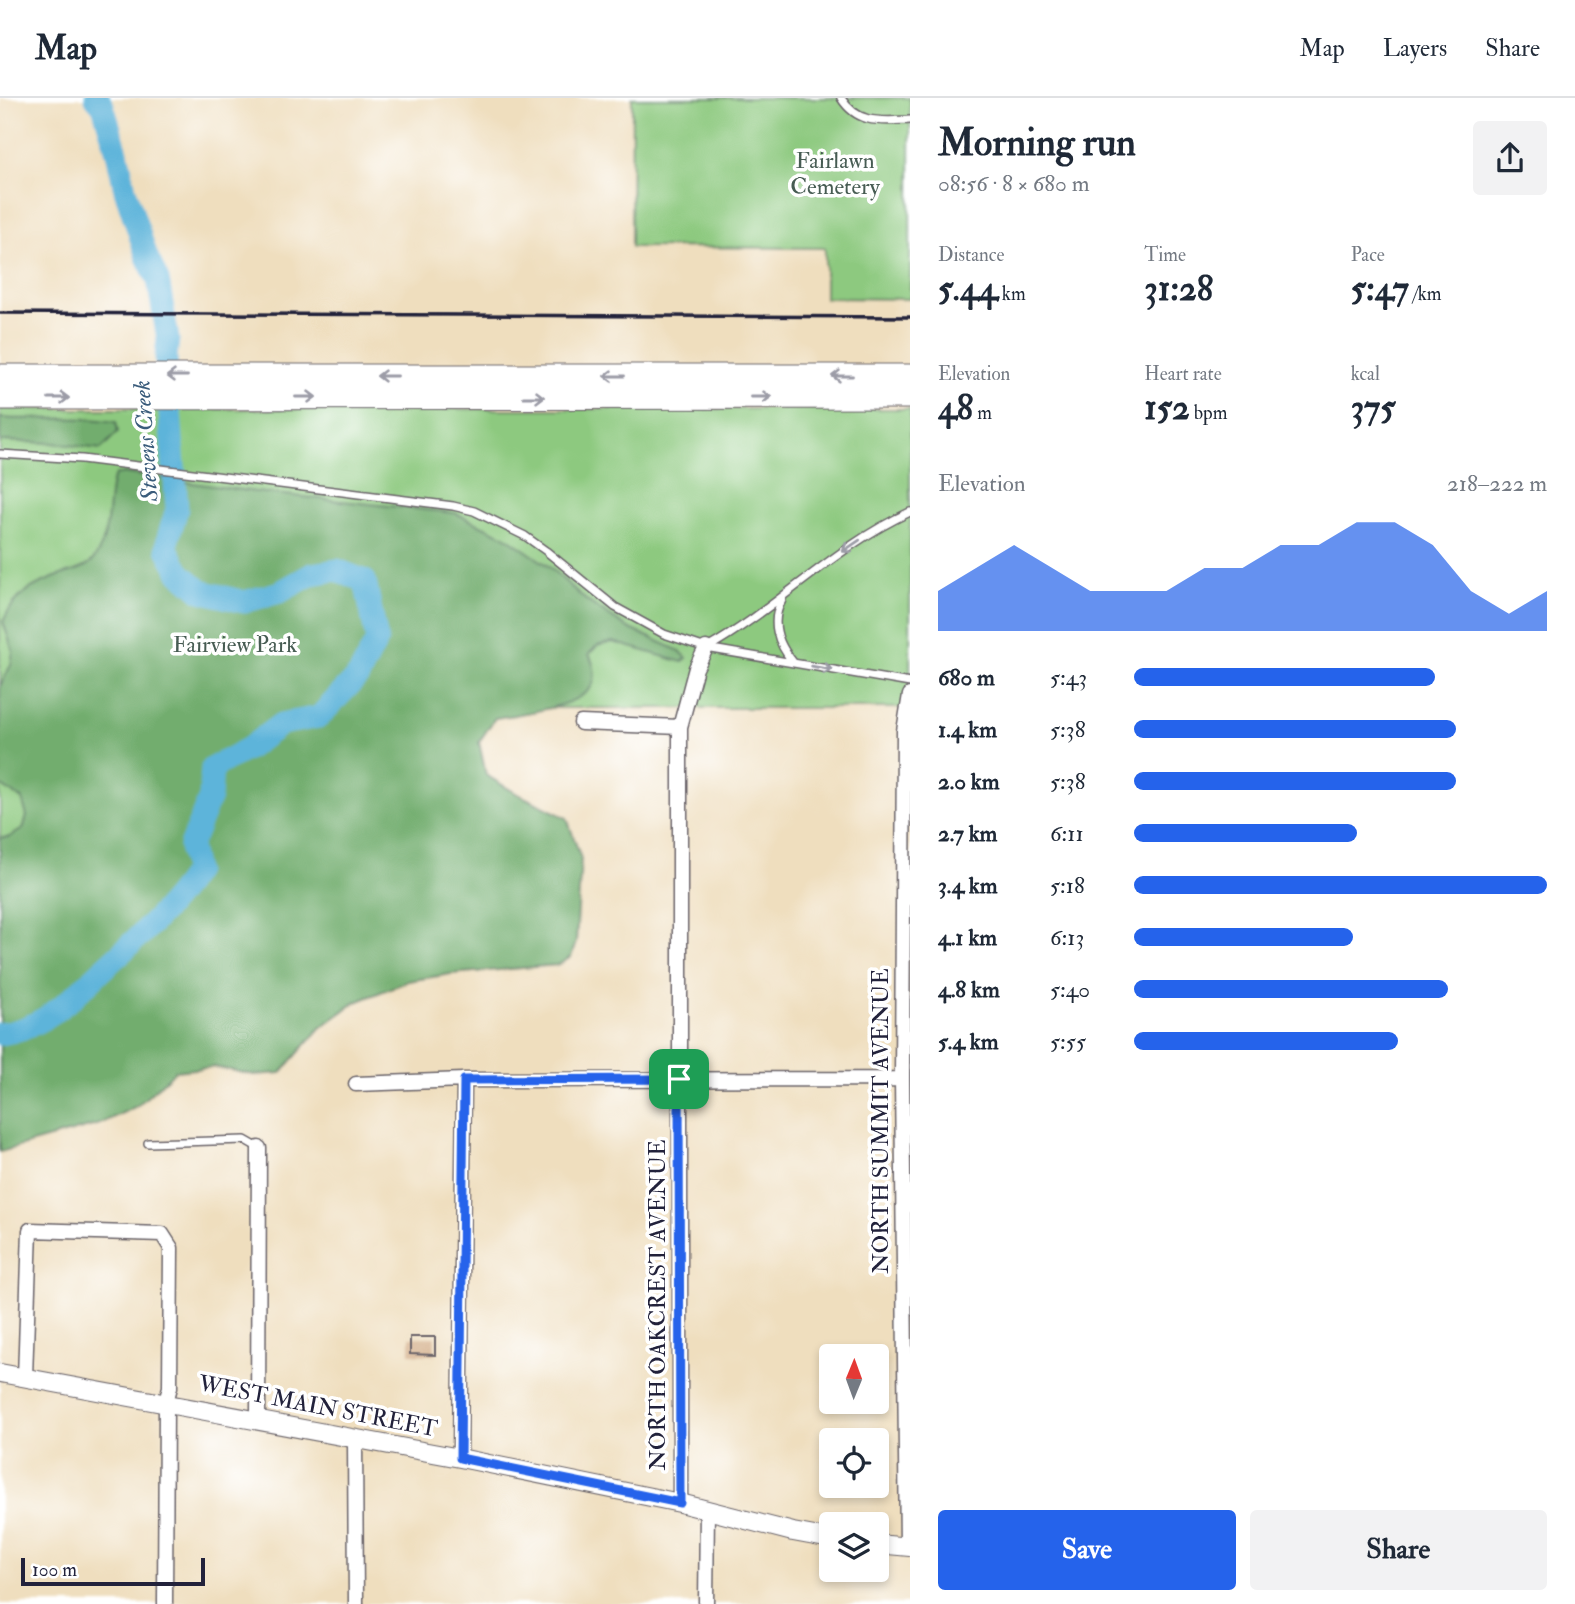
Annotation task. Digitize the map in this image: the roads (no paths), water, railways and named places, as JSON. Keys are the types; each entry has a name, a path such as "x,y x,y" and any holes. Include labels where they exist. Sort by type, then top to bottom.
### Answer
{"main road":[{"path":"0,376 116,387 910,397"},
{"path":"238,387 910,376"},
{"path":"0,398 116,387"}],"street":[{"name":"NORTH OAKCREST AVENUE","path":"680,1503 680,727 696,668 706,648"},
{"name":"NORTH SUMMIT AVENUE","path":"908,1547 901,1079 904,730 910,695"},
{"path":"581,723 680,727"},
{"path":"356,1084 464,1080 901,1079"},
{"path":"460,1458 464,1080"},
{"path":"258,1420 259,1148"},
{"path":"25,1377 30,1230 162,1234 171,1248 170,1387 166,1402 165,1604"},
{"name":"WEST MAIN STREET","path":"0,1373 460,1458 680,1503 819,1536"},
{"path":"355,1439 356,1604"},
{"path":"706,1604 707,1510"},
{"path":"889,1546 908,1547"}],"lane":[{"path":"841,98 851,112 860,117 884,121 910,120"},
{"path":"0,454 47,455 140,466 453,506 474,511 499,522 546,551 615,607 664,634 706,648 910,683"},
{"path":"706,648 737,631 832,559 910,512"},
{"path":"784,596 776,615 777,635 780,645 794,663"},
{"path":"148,1143 245,1140 259,1148"}],"waterway":[{"name":"Stevens Creek","path":"0,1034 29,1026 53,1013 152,923 195,871 190,846 210,797 212,768 249,748 281,724 319,717 359,675 377,640 365,581 337,570 312,574 280,592 244,602 201,591 180,573 167,549 177,509 166,357 168,339 158,280 147,257 125,190 103,106 96,98"}],"railway":[{"path":"0,313 910,317"}],"park label":[{"name":"Fairlawn Cemetery","path":"835,173"},
{"name":"Fairview Park","path":"235,644"}]}
